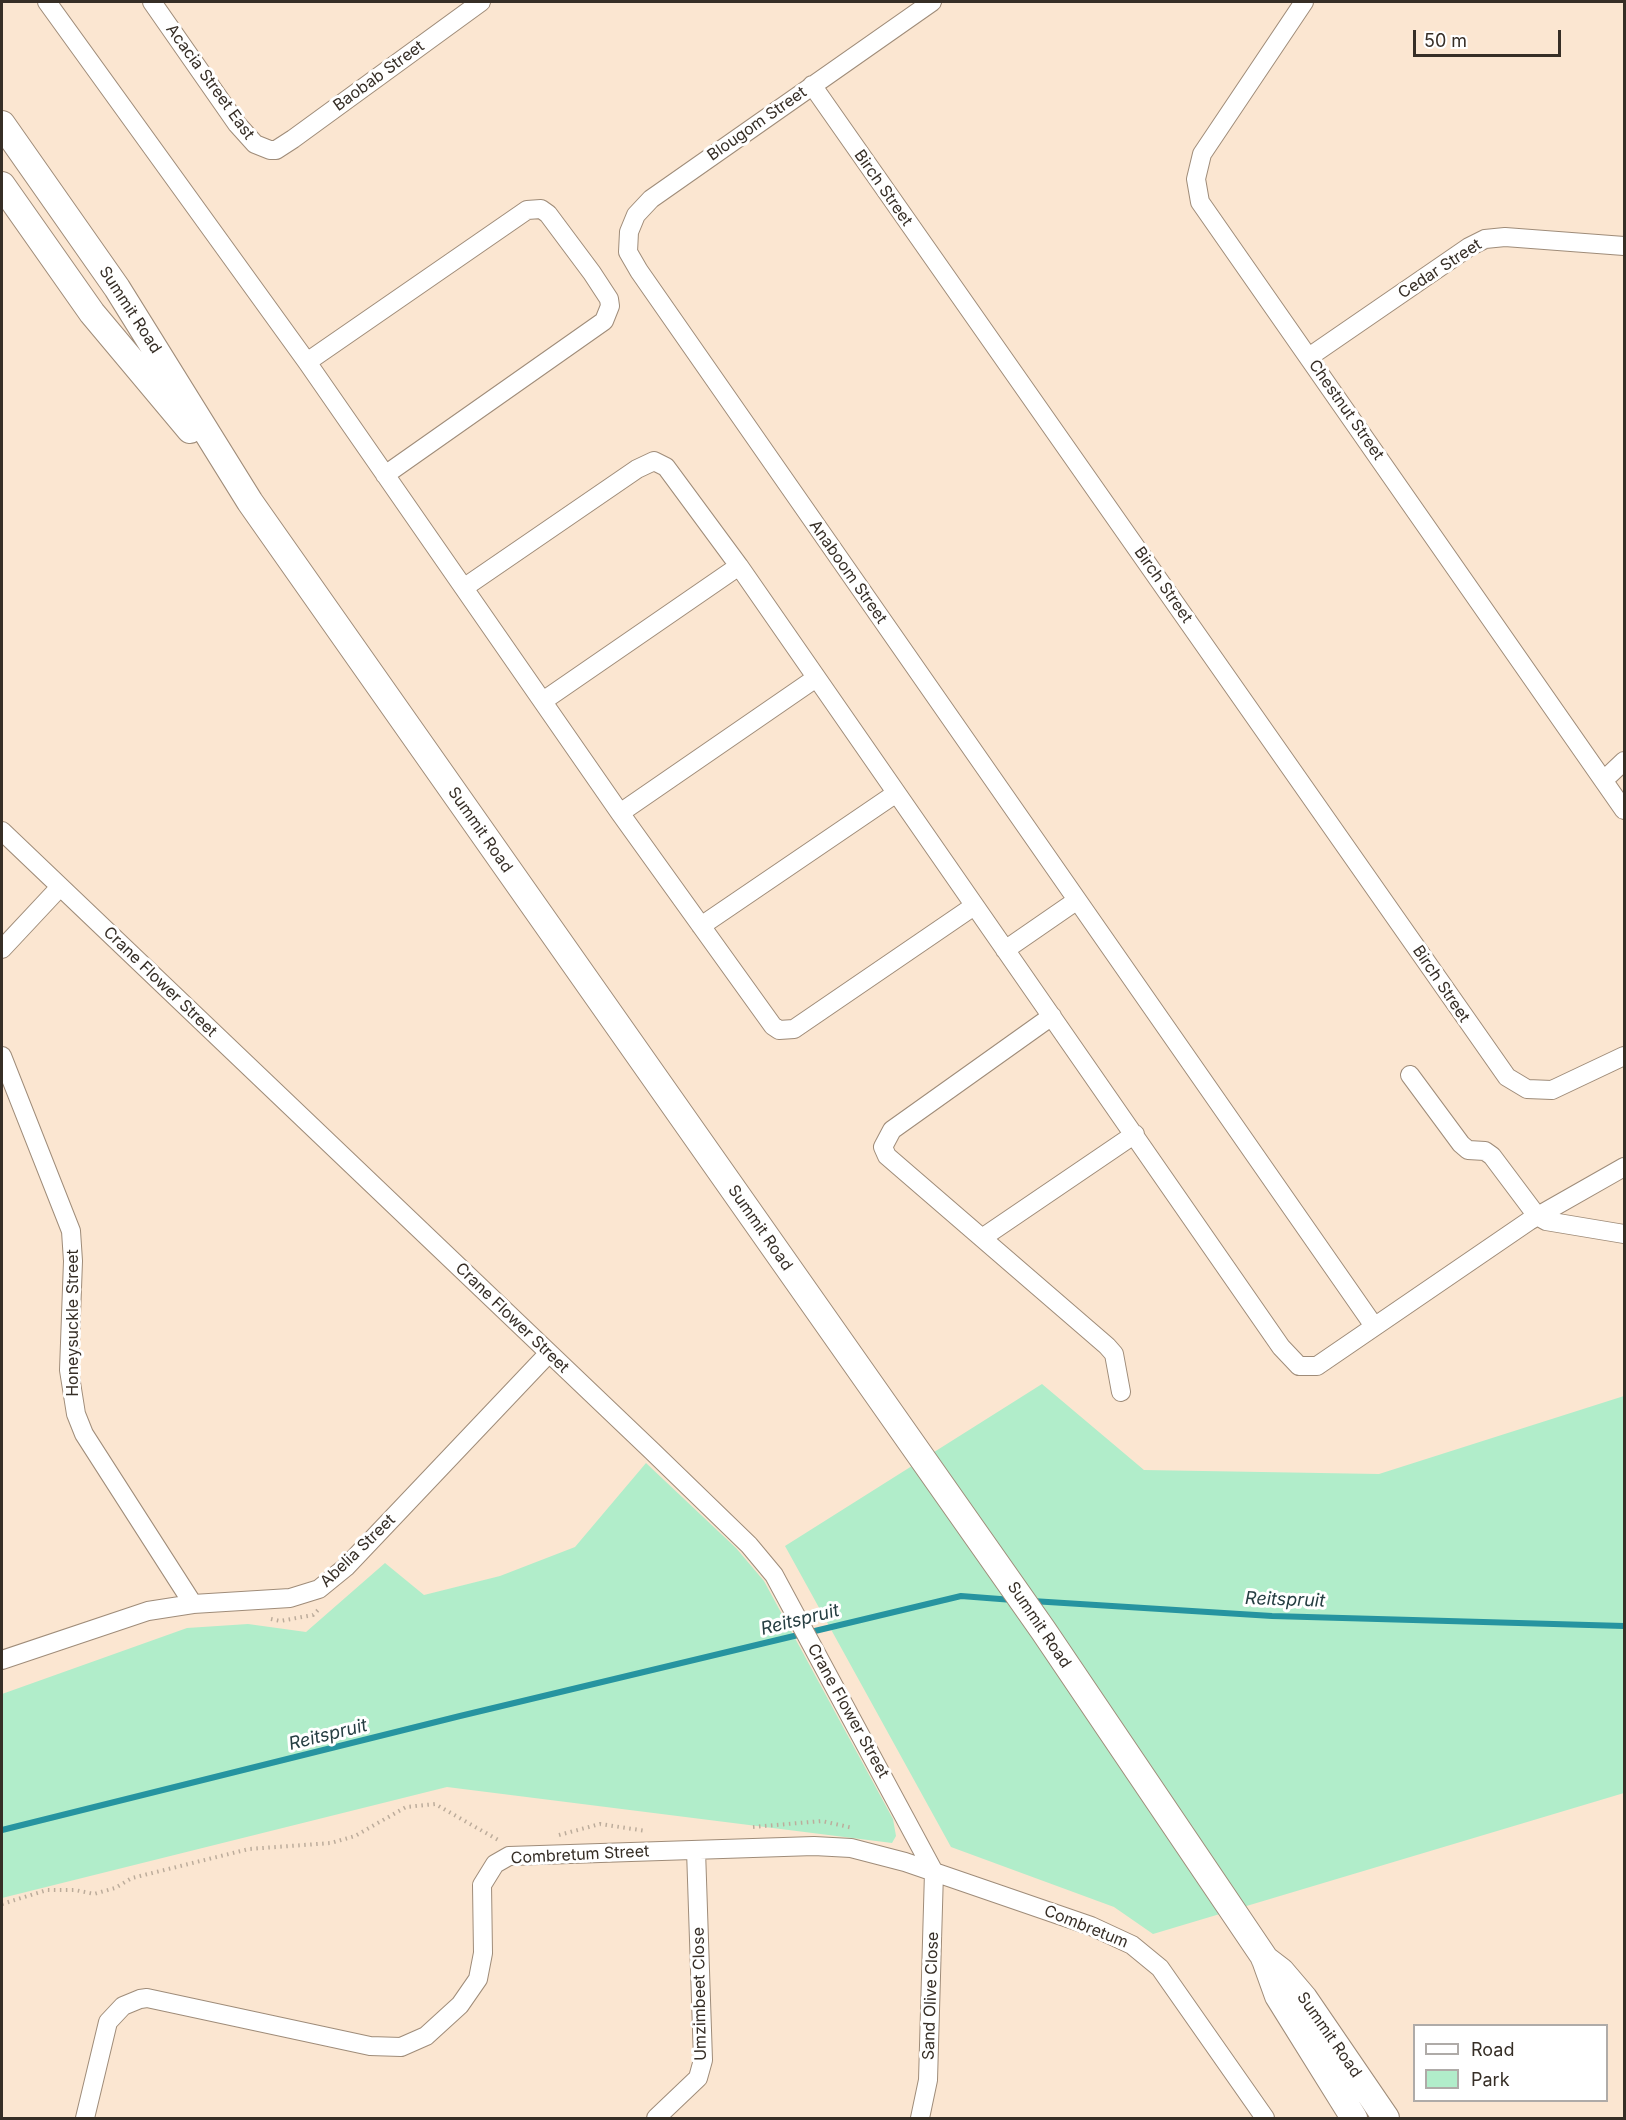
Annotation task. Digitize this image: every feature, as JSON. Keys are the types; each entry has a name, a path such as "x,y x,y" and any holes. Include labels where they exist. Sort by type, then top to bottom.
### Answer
{"main road":[{"name":"Summit Road","path":"2,124 117,288 250,502 1043,1630 1264,1957 1278,1996 1354,2118"},
{"name":"Summit Road","path":"2,184 92,313 250,502"},
{"name":"Summit Road","path":"1264,1957 1281,1971 1304,1998 1386,2118"}],"street":[{"path":"47,2 307,362 620,813 767,1020 779,1030 789,1031 974,906"},
{"name":"Acacia Street East","path":"152,2 248,137 262,148 276,150"},
{"name":"Baobab Street","path":"276,150 481,2"},
{"name":"Blougom Street","path":"639,271 628,252 628,241 636,215 642,207 932,2"},
{"name":"Chestnut Street","path":"1304,2 1206,146 1197,167 1196,179 1200,202 1206,214 1309,357 1624,810"},
{"name":"Birch Street","path":"812,85 1507,1077 1536,1092 1552,1090 1624,1056"},
{"path":"307,362 527,210 541,209 548,214 592,273 609,299 610,306 604,321 385,475"},
{"name":"Cedar Street","path":"1309,357 1469,247 1485,240 1505,237 1624,246"},
{"name":"Anaboom Street","path":"639,271 1374,1326"},
{"path":"465,587 637,469 654,461 666,467 739,566 895,794 1294,1363 1308,1368 1317,1366 1537,1216 1624,1167"},
{"path":"543,700 739,566"},
{"path":"620,813 816,678"},
{"path":"1604,780 1624,761"},
{"path":"701,926 895,794"},
{"name":"Crane Flower Street","path":"2,831 749,1545 774,1575 934,1872"},
{"path":"2,949 60,887"},
{"path":"1005,950 1076,901"},
{"path":"1052,1016 892,1130 883,1147 887,1156 1107,1346 1114,1354 1120,1373 1121,1392"},
{"name":"Honeysuckle Street","path":"2,1056 71,1232 73,1261 69,1370 76,1414 89,1443 193,1604"},
{"path":"1410,1075 1461,1144 1468,1150 1485,1150 1492,1155 1537,1216 1546,1221 1624,1234"},
{"path":"982,1238 1135,1134"},
{"name":"Abelia Street","path":"2,1660 148,1611 193,1604 290,1598 315,1591 331,1582 549,1353"},
{"name":"Combretum Street","path":"85,2118 108,2022 117,2011 130,2002 147,1998 383,2048 400,2047 418,2041 432,2032 474,1987 482,1967 482,1885 489,1870 500,1860 513,1856 838,1846 877,1854 934,1872"},
{"name":"Umzimbeet Close","path":"656,2118 698,2078 704,2060 696,1850"},
{"name":"Sand Olive Close","path":"920,2118 929,2070 934,1872"},
{"name":"Combretum","path":"934,1872 1091,1926 1144,1953 1160,1968 1265,2118"}],"path":[{"path":"261,1617 280,1621 313,1614 321,1607"},
{"path":"2,1904 47,1890 75,1890 94,1894 116,1888 132,1878 249,1849 331,1843 355,1836 406,1807 435,1804 506,1843"},
{"path":"748,1828 822,1821 861,1832"},
{"path":"556,1836 600,1824 654,1834"}],"green space":[{"name":"Reitspruit","path":"1042,1384 1144,1470 1379,1474 1624,1396 1624,1793 1153,1934 1114,1907 951,1847 785,1546"},
{"path":"646,1463 736,1548 764,1581 893,1819 896,1836 892,1843 447,1787 2,1898 2,1694 187,1628 248,1624 306,1632 385,1563 424,1595 500,1576 575,1547"}],"waterway":[{"name":"Reitspruit","path":"2,1830 460,1716 961,1596 1013,1600"},
{"name":"Reitspruit","path":"1032,1601 1272,1616 1624,1626"}]}
